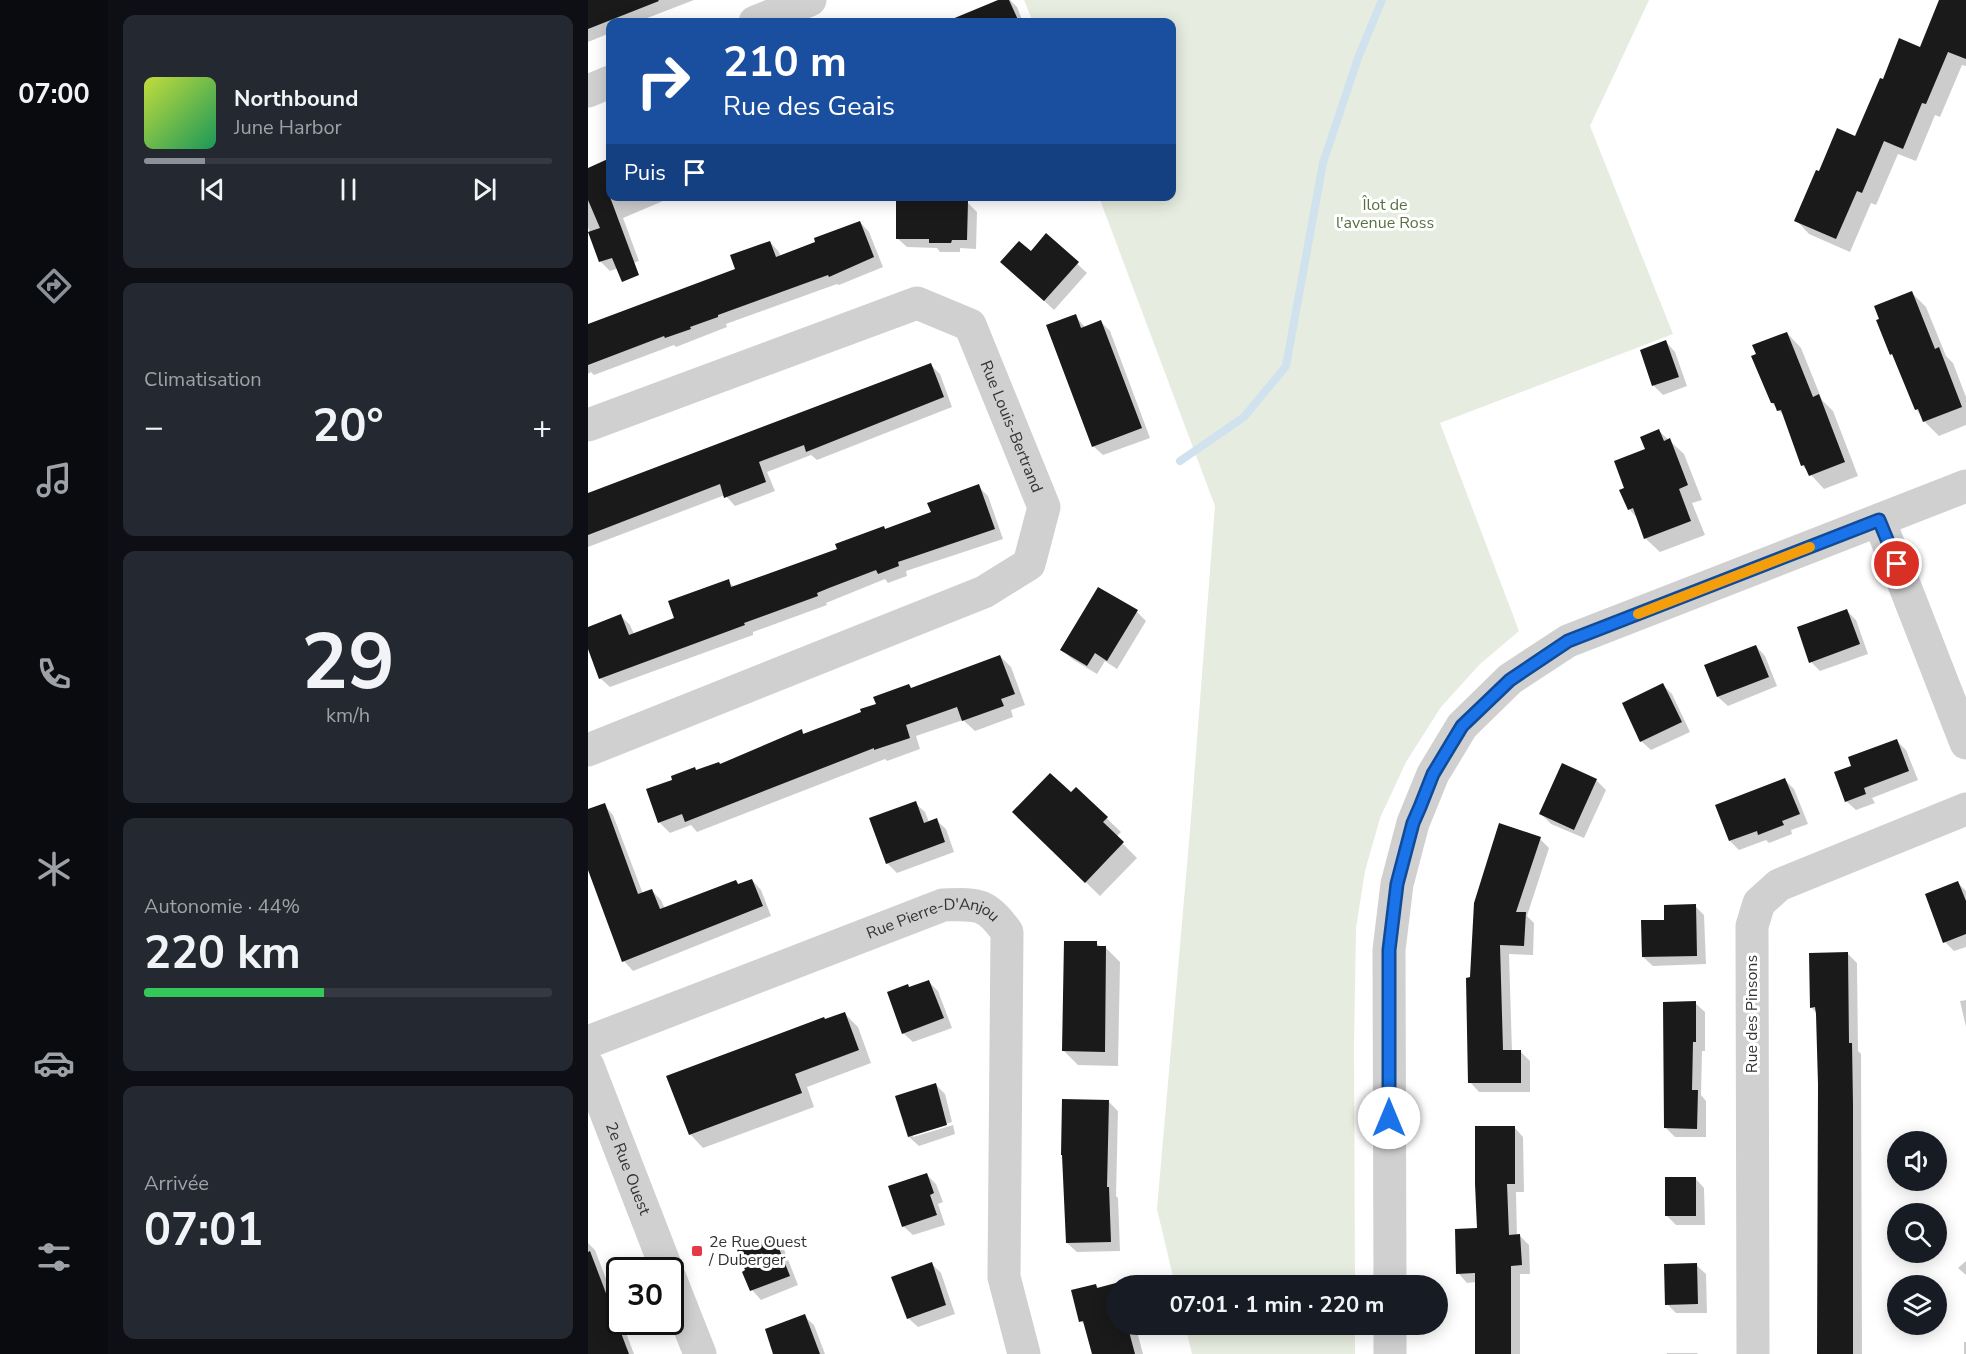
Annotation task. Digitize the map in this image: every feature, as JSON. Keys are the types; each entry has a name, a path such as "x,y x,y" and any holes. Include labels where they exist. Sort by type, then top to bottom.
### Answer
{"street":[{"path":"766,18 810,0"},
{"path":"588,91 606,84"},
{"name":"Rue Louis-Bertrand","path":"588,425 916,303 970,325 1044,507 1029,564 984,592 588,750"},
{"path":"1390,1275 1389,950 1397,884 1413,823 1433,774 1462,726 1510,680 1568,641 1966,486"},
{"path":"1879,520 1966,743"},
{"name":"Rue des Pinsons","path":"1753,1354 1752,926 1759,903 1779,885 1966,809"},
{"name":"Rue Pierre-D'Anjou","path":"588,1042 943,905 974,904 995,915 1007,932 1004,1277 1024,1354"},
{"name":"2e Rue Ouest","path":"588,1066 663,1257"},
{"path":"684,1313 700,1354"},
{"path":"1390,1335 1390,1354"}],"green space":[{"name":"Îlot de l'avenue Ross","path":"1024,0 1649,0 1590,126 1673,334 1440,423 1519,631 1480,664 1441,707 1406,762 1380,818 1365,871 1356,928 1355,1275 1173,1275 1157,1209 1190,831 1215,506 1101,201 1176,201 1176,18 1031,18"},
{"path":"1187,1335 1355,1335 1355,1354 1192,1354"}],"building":[{"path":"588,0 659,1 616,18 606,18 606,22 588,29"},
{"path":"998,0 1009,0 1017,18 955,18"},
{"path":"1939,0 1966,0 1966,59 1948,52 1926,104 1922,103 1903,149 1884,141 1862,193 1857,191 1836,239 1794,221 1837,128 1855,136 1880,78 1883,79 1899,38 1920,47"},
{"path":"606,160 606,201 611,201 639,275 622,282 612,258 599,262 588,232 600,228 588,200 588,168"},
{"path":"896,201 968,201 967,240 929,243 929,239 896,239"},
{"path":"860,221 874,257 829,277 828,275 718,315 718,317 690,327 691,329 665,338 664,336 588,365 588,324 735,269 730,255 770,241 776,257 815,242 814,238"},
{"path":"1046,233 1079,262 1044,301 1000,262 1019,241 1031,251"},
{"path":"1912,291 1935,349 1939,347 1962,407 1923,422 1918,409 1915,410 1892,354 1890,355 1876,320 1879,319 1874,306"},
{"path":"1076,314 1081,328 1101,320 1142,428 1092,447 1046,325"},
{"path":"1787,332 1813,397 1819,394 1845,462 1809,476 1804,465 1801,466 1781,410 1777,411 1774,403 1771,403 1751,356 1756,354 1752,345"},
{"path":"1666,340 1679,377 1652,386 1640,350"},
{"path":"931,363 944,397 806,452 804,445 759,462 766,482 724,498 720,484 588,535 588,493"},
{"path":"1659,429 1664,441 1670,438 1688,485 1679,489 1691,521 1644,539 1633,508 1628,510 1619,490 1624,488 1614,461 1645,449 1640,437"},
{"path":"979,484 995,529 898,562 899,566 878,574 876,570 817,593 818,596 744,623 745,625 599,679 588,649 588,627 621,614 629,635 674,618 668,601 729,579 731,587 837,549 835,544 931,512 927,503"},
{"path":"1098,587 1138,610 1107,661 1095,653 1087,666 1060,650"},
{"path":"1847,609 1860,644 1809,663 1797,627"},
{"path":"1756,645 1769,677 1717,697 1704,665"},
{"path":"1000,655 1015,694 1001,699 1004,706 962,721 957,707 906,725 910,738 874,750 874,748 685,822 682,814 658,823 646,789 672,780 671,776 695,767 696,770 719,762 720,764 802,729 803,734 861,712 860,709 876,704 873,697 909,684 911,688"},
{"path":"1663,683 1682,722 1640,742 1622,703"},
{"path":"1897,739 1909,771 1864,788 1866,794 1845,802 1834,772 1851,766 1848,757"},
{"path":"1562,763 1597,779 1574,830 1539,814"},
{"path":"1050,773 1071,792 1076,787 1108,817 1103,822 1124,842 1085,883 1012,812"},
{"path":"1785,778 1800,814 1782,821 1784,825 1758,835 1757,831 1729,841 1715,805"},
{"path":"916,801 924,823 937,818 945,842 886,864 869,818"},
{"path":"605,803 638,894 652,889 660,909 736,880 738,884 752,879 763,906 622,962 588,870 588,809"},
{"path":"1499,823 1541,837 1516,912 1526,912 1524,946 1500,945 1503,1050 1521,1050 1521,1083 1468,1083 1466,978 1470,977 1474,903"},
{"path":"1958,881 1966,901 1966,934 1943,943 1925,894"},
{"path":"1696,904 1697,956 1642,957 1641,920 1664,920 1664,905"},
{"path":"1064,941 1097,941 1097,946 1106,946 1105,1052 1062,1051"},
{"path":"1848,952 1849,1043 1852,1043 1853,1105 1853,1354 1817,1354 1818,1084 1816,1014 1815,1007 1810,1008 1809,953"},
{"path":"929,980 944,1018 902,1034 887,992 908,984 909,987"},
{"path":"1696,1001 1696,1042 1693,1042 1692,1090 1698,1090 1697,1129 1664,1128 1663,1002"},
{"path":"845,1012 859,1050 795,1074 802,1093 689,1135 666,1076 824,1017 825,1019"},
{"path":"936,1083 947,1125 908,1137 895,1096"},
{"path":"1062,1099 1109,1100 1107,1187 1109,1187 1111,1242 1066,1243 1061,1155"},
{"path":"1475,1126 1515,1126 1515,1184 1507,1184 1509,1235 1520,1234 1522,1265 1511,1266 1511,1354 1475,1354 1475,1273 1456,1274 1455,1229 1477,1228"},
{"path":"927,1173 934,1193 930,1195 937,1215 902,1227 888,1186"},
{"path":"1665,1177 1696,1177 1696,1216 1665,1216"},
{"path":"774,1236 790,1276 750,1291 742,1272 745,1270 737,1250"},
{"path":"590,1251 606,1293 606,1335 622,1335 629,1354 588,1354 588,1252"},
{"path":"932,1262 946,1305 907,1319 891,1277"},
{"path":"1697,1263 1698,1304 1665,1305 1664,1264"},
{"path":"1096,1284 1097,1288 1106,1286 1106,1335 1130,1335 1135,1354 1092,1354 1083,1321 1079,1322 1071,1290"},
{"path":"805,1314 820,1354 773,1354 765,1329"}],"waterway":[{"path":"1180,461 1244,417 1286,366 1323,163 1358,58 1382,0"}],"slow traffic":[{"path":"1638,614 1810,547"}],"place":[{"name":"2e Rue Ouest / Duberger","path":"697,1251"}],"route":[{"path":"1389,1118 1389,950 1397,884 1413,823 1433,774 1462,726 1510,680 1568,641 1879,520 1897,564"}]}
